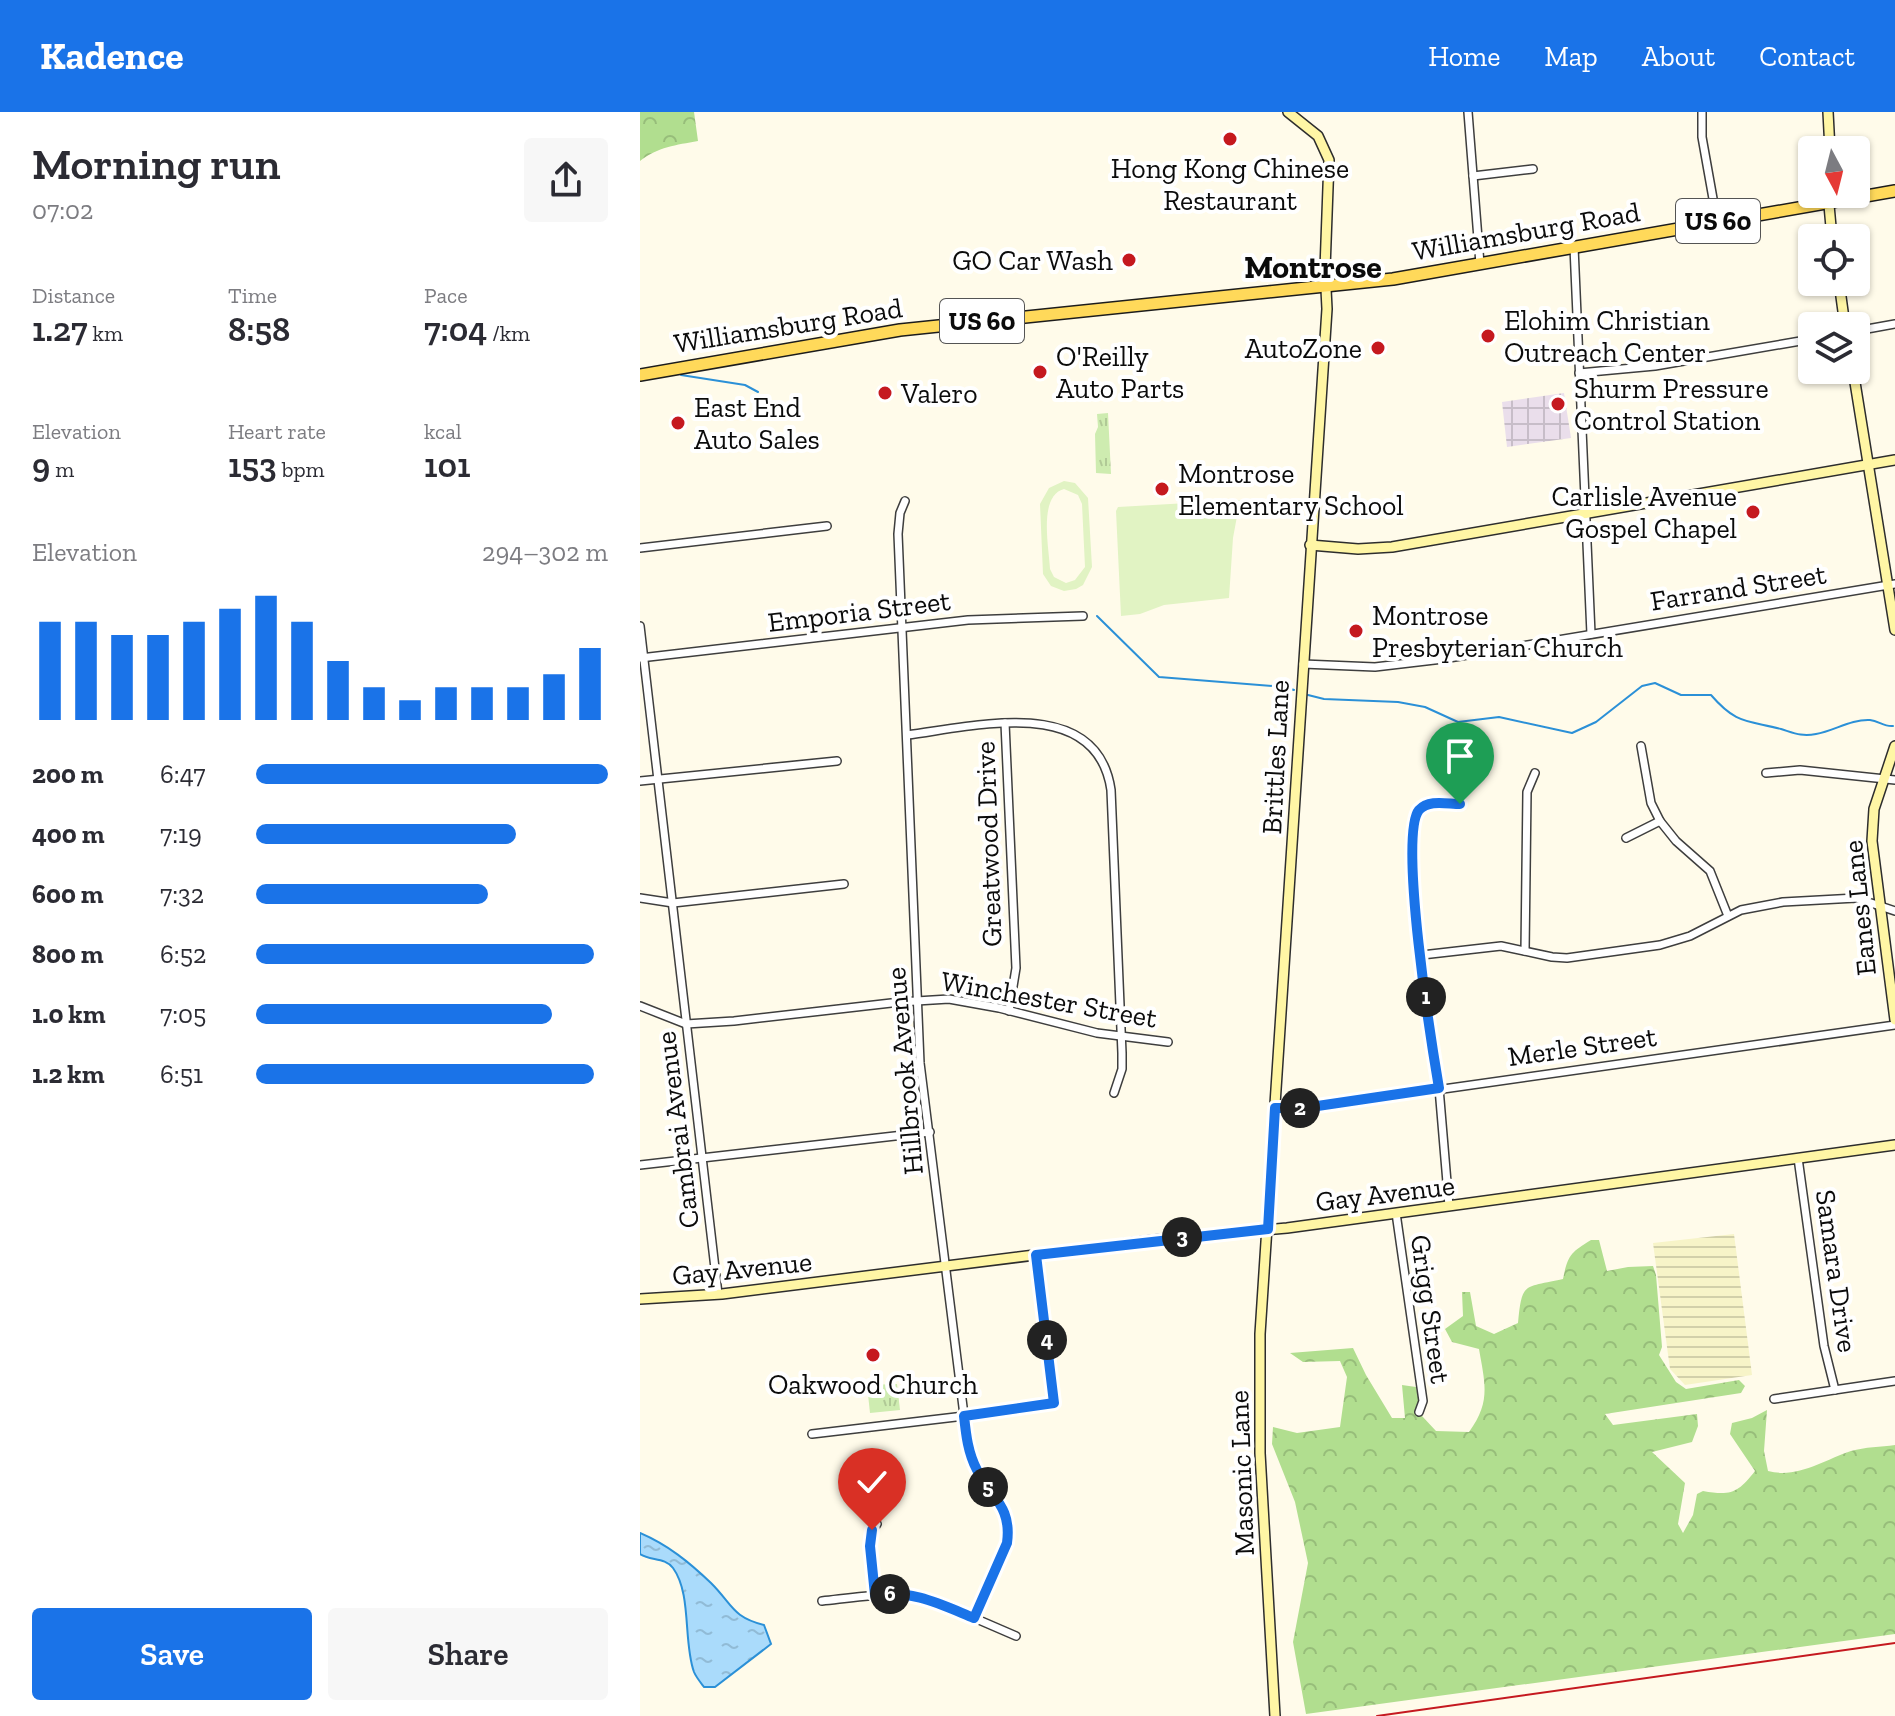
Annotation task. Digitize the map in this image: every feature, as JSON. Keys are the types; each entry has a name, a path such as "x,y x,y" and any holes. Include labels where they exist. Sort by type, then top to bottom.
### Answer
{"main road":[{"name":"Williamsburg Road","path":"1870,194 1895,191"},
{"name":"Williamsburg Road","path":"640,375 887,331 1393,279 1798,204"}],"street":[{"name":"Brittles Lane","path":"1268,1229 1326,287 1329,160 1318,136 1288,112"},
{"path":"1468,112 1480,264"},
{"path":"1702,112 1702,137 1717,221"},
{"path":"1828,112 1829,136"},
{"path":"1473,176 1533,169"},
{"path":"1574,247 1591,634"},
{"path":"1870,328 1895,324"},
{"path":"1579,373 1655,366 1798,341"},
{"path":"1855,384 1891,584 1895,630"},
{"path":"1310,545 1358,549 1392,547 1895,460"},
{"name":"Hillbrook Avenue","path":"905,501 900,513 898,534 920,1063 972,1460 1004,1510 1008,1534 1007,1543 974,1618"},
{"path":"640,548 827,526"},
{"name":"Farrand Street","path":"1303,664 1390,666 1891,584"},
{"name":"Emporia Street","path":"642,658 1007,617 1083,616"},
{"name":"Cambrai Avenue","path":"640,626 718,1294"},
{"path":"907,735 1030,722 1070,732 1097,753 1109,777 1122,1069 1114,1093"},
{"name":"Greatwood Drive","path":"1005,723 1016,968 1009,1011"},
{"path":"1641,746 1649,793 1660,821 1676,841 1710,871 1728,916"},
{"name":"Eanes Lane","path":"1895,746 1890,779 1878,792 1872,822 1873,861 1895,1022"},
{"path":"640,781 837,761"},
{"path":"1766,773 1800,770 1890,779"},
{"path":"1525,951 1527,792 1535,773"},
{"path":"1449,1206 1439,1088 1415,892 1413,839 1415,818 1423,807 1431,803 1460,804"},
{"path":"1626,838 1660,821"},
{"path":"640,898 673,903 844,884"},
{"path":"1422,955 1493,946 1567,958 1660,945 1690,936 1741,910 1783,902 1856,898 1895,911"},
{"name":"Winchester Street","path":"640,1006 686,1024 917,1000 960,1001 1121,1037 1168,1042"},
{"name":"Merle Street","path":"1275,1108 1319,1106 1895,1022"},
{"path":"640,1165 930,1132"},
{"name":"Gay Avenue","path":"640,1299 718,1294 1268,1229 1895,1145"},
{"name":"Samara Drive","path":"1798,1158 1824,1346 1835,1390"},
{"name":"Grigg Street","path":"1396,1213 1423,1401 1419,1412"},
{"name":"Masonic Lane","path":"1268,1229 1258,1397 1275,1716"},
{"path":"812,1434 1053,1404 1055,1397 1036,1255"},
{"path":"1774,1399 1895,1381"},
{"path":"875,1595 870,1546 872,1530 877,1524"},
{"path":"822,1601 886,1593 928,1598 1016,1636"}],"shaded area":[{"path":"1564,393 1571,438 1507,447 1502,402"},
{"path":"1734,1234 1752,1375 1685,1385 1670,1369 1653,1243"}],"green space":[{"path":"640,112 694,112 698,141 660,150 640,161"},
{"path":"1108,413 1111,474 1096,473 1097,414"},
{"path":"1064,481 1075,483 1088,498 1092,567 1083,585 1076,589 1064,591 1051,586 1043,574 1040,504 1049,488","holes":["1064,489 1078,495 1082,504 1085,567 1075,580 1066,583 1054,577 1050,569 1048,512 1051,501"]},
{"path":"1240,500 1233,538 1229,598 1164,605 1140,614 1121,616 1118,507"},
{"path":"1591,1240 1599,1240 1607,1271 1653,1266 1662,1347 1659,1355 1676,1382 1686,1389 1739,1380 1745,1386 1741,1393 1605,1414 1613,1425 1697,1414 1698,1426 1692,1442 1652,1452 1685,1483 1678,1524 1683,1533 1693,1515 1697,1494 1703,1491 1733,1491 1755,1471 1730,1434 1732,1423 1767,1410 1764,1451 1768,1471 1779,1473 1800,1471 1851,1451 1895,1445 1895,1634 1306,1714 1293,1642 1308,1563 1295,1502 1272,1444 1273,1427 1297,1433 1340,1427 1347,1377 1340,1361 1303,1362 1290,1353 1353,1348 1392,1418 1405,1418 1402,1385 1416,1387 1422,1416 1436,1431 1469,1432 1483,1402 1484,1383 1479,1349 1452,1342 1445,1329 1463,1316 1462,1292 1470,1292 1476,1326 1494,1334 1518,1323 1521,1300 1527,1289 1563,1279 1571,1255"},
{"path":"897,1384 900,1410 870,1413 867,1385"}],"water":[{"path":"640,1533 686,1561 739,1614 764,1625 771,1644 715,1687 704,1687 695,1674 691,1660 679,1579 670,1565 640,1554"}],"waterway":[{"path":"681,375 745,385 758,392"},
{"path":"1097,616 1159,677 1294,690"},
{"path":"1308,695 1324,699 1398,702 1425,707 1458,722 1499,717 1572,733 1596,722 1642,686 1655,683 1681,695 1711,695 1742,720 1798,734 1816,734 1863,720 1893,726"}],"railway":[{"path":"1377,1716 1895,1643"}],"place":[{"name":"Hong Kong Chinese Restaurant","path":"1230,139"},
{"name":"GO Car Wash","path":"1129,260"},
{"name":"Elohim Christian Outreach Center","path":"1488,336"},
{"name":"AutoZone","path":"1378,348"},
{"name":"O'Reilly Auto Parts","path":"1040,372"},
{"name":"Valero","path":"885,393"},
{"name":"Shurm Pressure Control Station","path":"1558,404"},
{"name":"East End Auto Sales","path":"678,423"},
{"name":"Montrose Elementary School","path":"1162,489"},
{"name":"Carlisle Avenue Gospel Chapel","path":"1753,512"},
{"name":"Montrose Presbyterian Church","path":"1356,631"},
{"name":"Oakwood Church","path":"873,1355"}],"district":[{"name":"Montrose","path":"1313,267"}],"route":[{"path":"872,1530 870,1546 875,1595 886,1593 928,1598 974,1618 1007,1543 1008,1534 1004,1510 972,1460 964,1416 1054,1403 1036,1255 1268,1229 1275,1108 1304,1108 1439,1088 1416,911 1413,839 1415,818 1423,807 1431,803 1460,804"}]}
